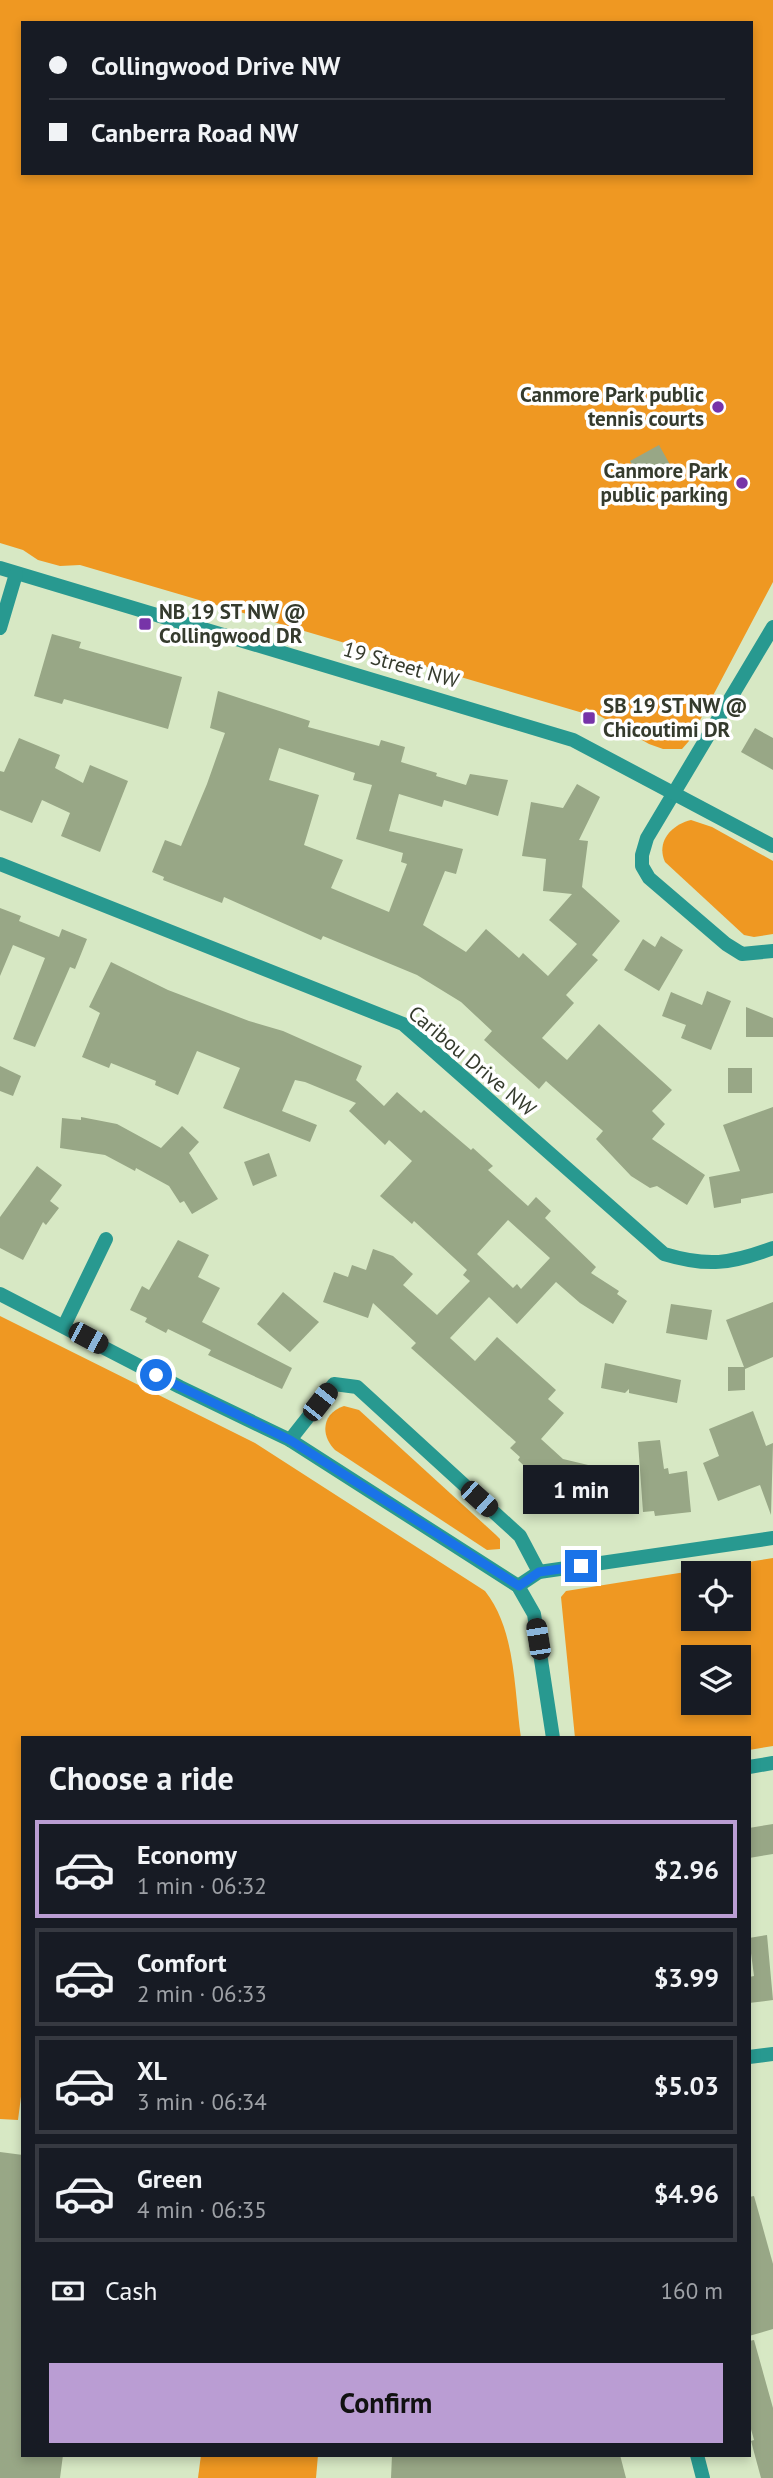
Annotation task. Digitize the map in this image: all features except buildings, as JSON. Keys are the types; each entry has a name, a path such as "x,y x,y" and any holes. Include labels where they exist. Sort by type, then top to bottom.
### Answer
{"street":[{"name":"19 Street NW","path":"0,568 573,740 674,790 773,846"},
{"path":"0,628 16,574"},
{"path":"773,627 674,790 647,838 642,855 642,866 649,877 726,944 742,954 773,951"},
{"name":"Caribou Drive NW","path":"0,864 403,1024 664,1254 696,1263 707,1263 729,1261 773,1248"},
{"path":"64,1326 106,1239"},
{"path":"0,1294 180,1387 290,1440 519,1586 534,1614 553,1736"},
{"path":"290,1440 334,1384 357,1387 520,1536 539,1572"},
{"path":"519,1586 539,1572 773,1538"},
{"path":"751,1767 773,1763"},
{"path":"751,2057 773,2054"},
{"path":"698,2457 703,2478"}],"shaded area":[{"path":"0,0 773,0 773,582 689,741 682,749 663,749 649,744 586,708 583,713 80,565 60,566 38,560 23,550 0,543"},
{"path":"691,820 712,827 773,861 773,934 754,937 744,935 665,862 662,848 667,835 677,826"},
{"path":"0,1316 255,1443 485,1591 503,1624 508,1642 521,1736 21,1736 21,2097 18,2120 0,2119"},
{"path":"344,1406 359,1410 496,1535 500,1539 500,1549 487,1550 335,1450 327,1438 326,1425 331,1414"},
{"path":"773,1558 773,1746 751,1750 751,1736 575,1736 561,1597 566,1591 681,1573 681,1631 751,1631 751,1562"},
{"path":"201,2457 318,2457 316,2478 198,2478"}],"place":[{"name":"Canmore Park public tennis courts","path":"718,407"},
{"name":"Canmore Park public parking","path":"742,483"},
{"name":"NB 19 ST NW @ Collingwood DR","path":"145,624"},
{"name":"SB 19 ST NW @ Chicoutimi DR","path":"589,718"}],"route":[{"path":"156,1375 290,1440 519,1586 539,1572 581,1566"}]}
